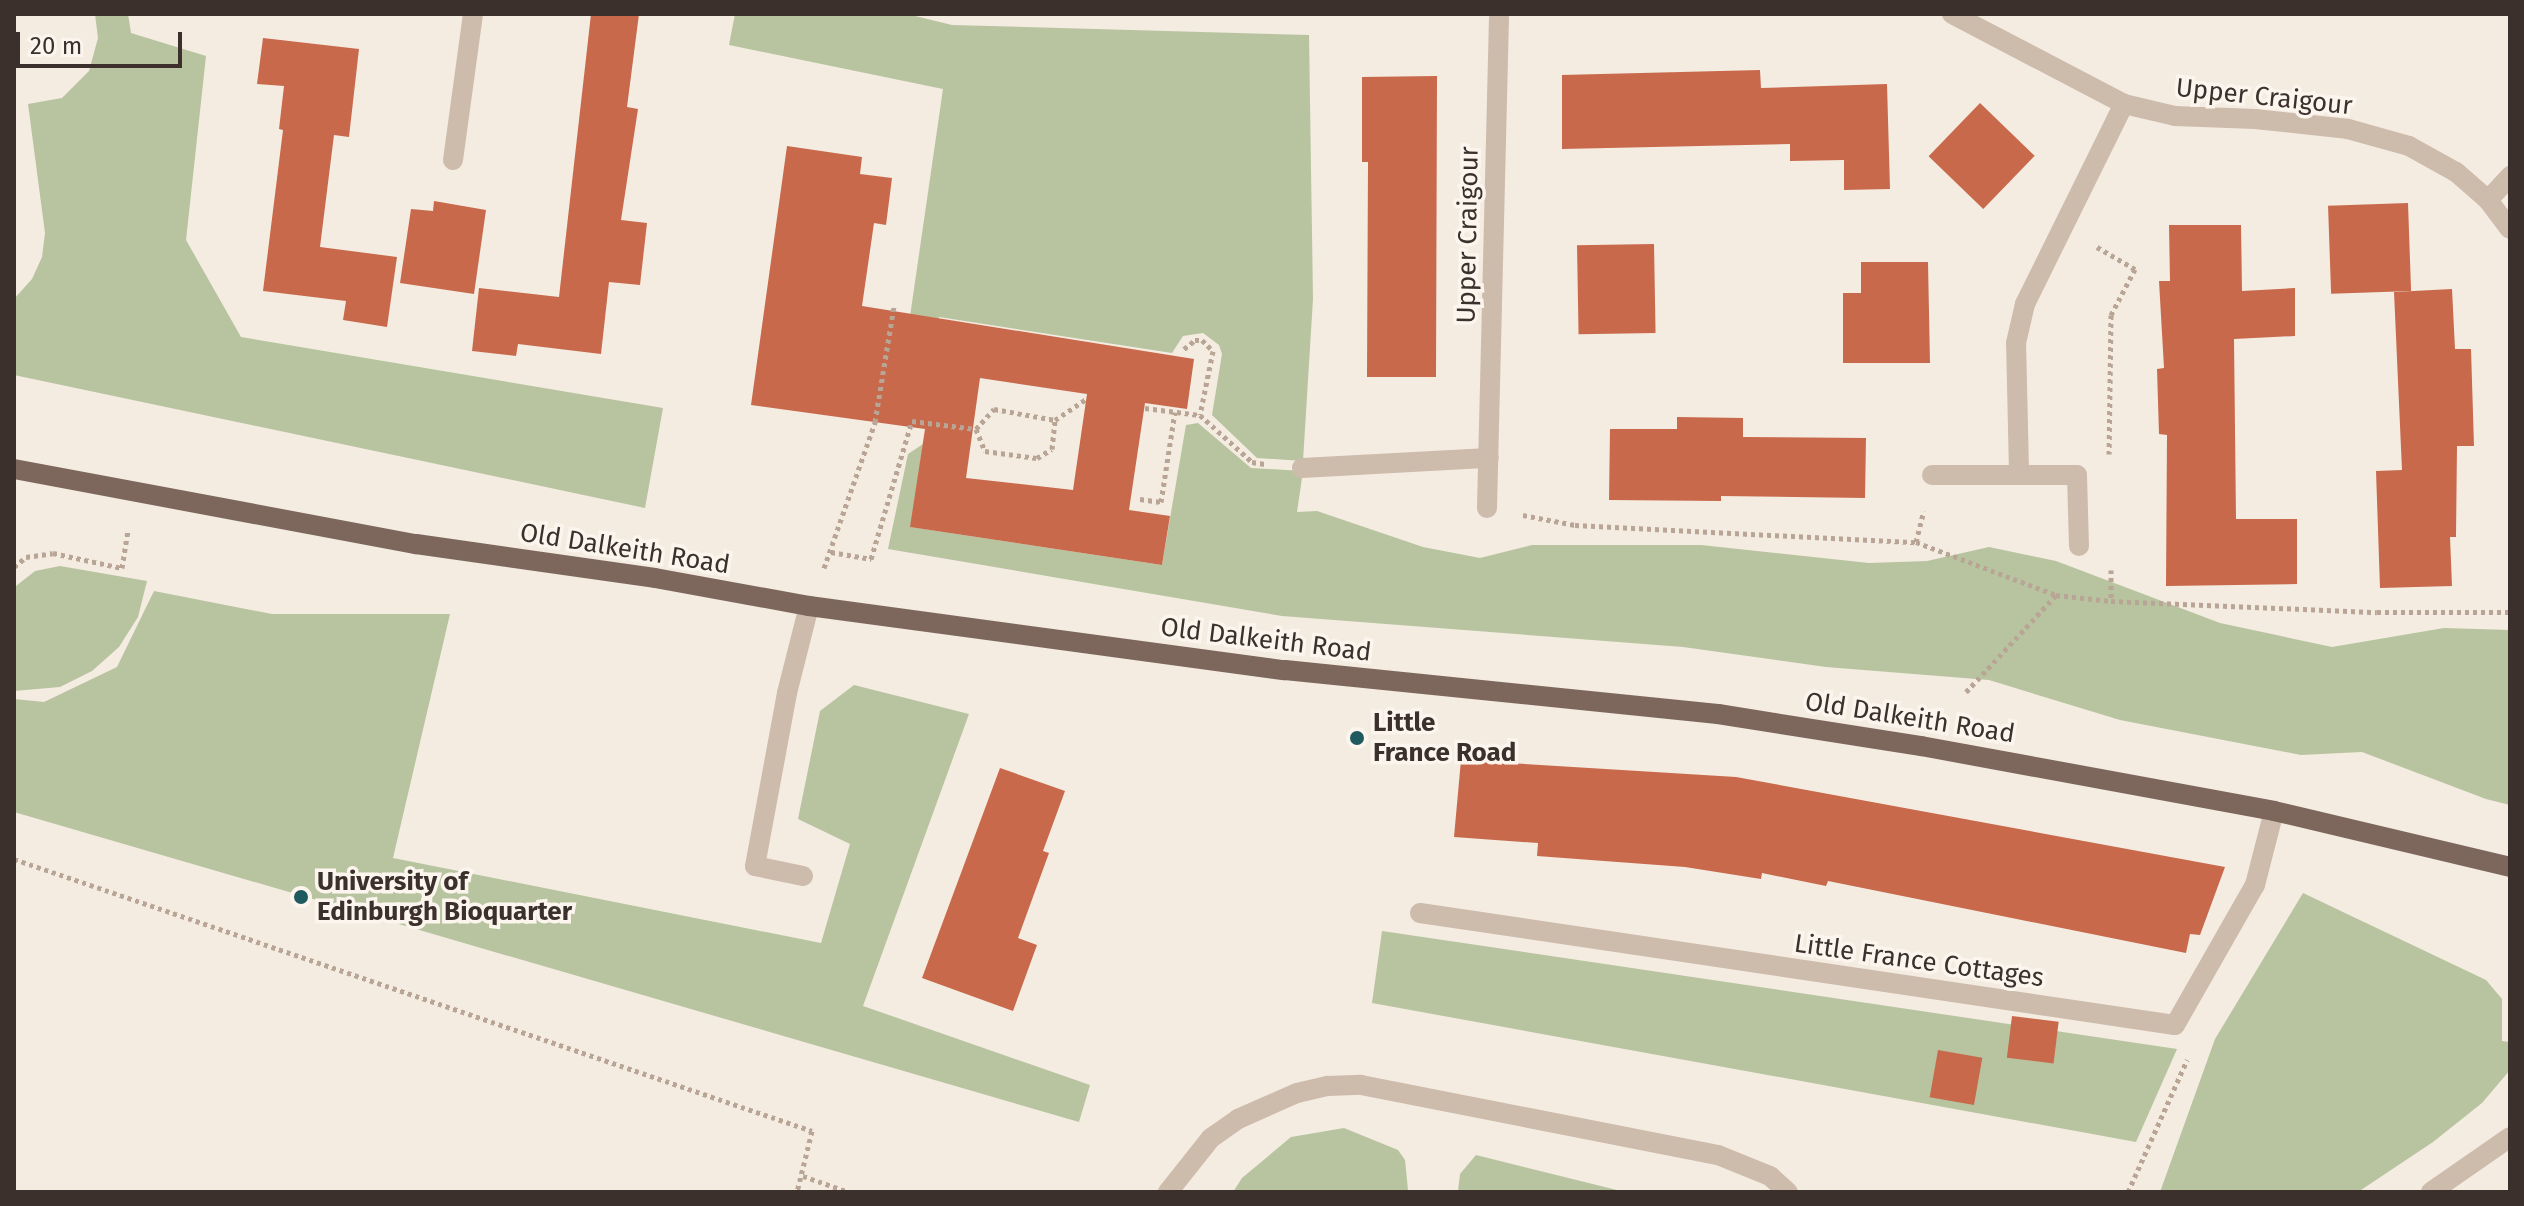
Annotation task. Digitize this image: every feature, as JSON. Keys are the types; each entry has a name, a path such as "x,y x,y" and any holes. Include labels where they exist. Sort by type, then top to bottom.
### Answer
{"main road":[{"name":"Old Dalkeith Road","path":"14,469 416,544 655,578 809,606 1285,670 1718,714 1997,758 2274,811 2510,867"}],"street":[{"path":"453,160 473,14"},
{"name":"Upper Craigour","path":"1487,508 1499,14"},
{"name":"Upper Craigour","path":"1952,14 2124,104 2175,116 2255,119 2348,129 2409,146 2456,172 2488,200 2510,229"},
{"path":"2019,472 2016,343 2025,304 2124,104"},
{"path":"2488,200 2510,176"},
{"path":"1302,468 1489,458"},
{"path":"1932,475 2019,472 2077,475 2079,546"},
{"path":"803,876 755,866 787,693 809,606"},
{"path":"2175,1025 2255,885 2274,811"},
{"name":"Little France Cottages","path":"1420,913 2175,1025"},
{"path":"1168,1192 1211,1138 1238,1119 1297,1093 1361,1085 1718,1155 1770,1176 1788,1192"},
{"path":"2431,1192 2510,1137"}],"path":[{"path":"2061,227 2135,269 2111,315 2109,476 2077,475"},
{"path":"809,606 831,552 875,422 894,306"},
{"path":"1184,349 1195,340 1202,340 1213,351 1200,415"},
{"path":"976,429 994,409 1055,420 1086,399"},
{"path":"1145,408 1200,415 1252,462 1302,468"},
{"path":"1140,499 1161,502 1175,412"},
{"path":"976,429 985,451 1037,458 1052,449 1055,420"},
{"path":"831,552 871,559 912,421 976,429"},
{"path":"14,567 26,557 53,553 122,568 133,493"},
{"path":"1487,508 1575,525 1916,542 2056,595 2111,601 2377,612 2510,612"},
{"path":"1966,692 2056,595"},
{"path":"14,859 812,1131 797,1192"},
{"path":"2128,1192 2188,1061 2175,1025"},
{"path":"803,1176 849,1192"}],"green space":[{"path":"95,14 128,14 131,33 206,56 186,240 241,337 663,408 645,508 14,375 14,299 32,279 42,257 45,233 28,104 62,98 89,71 98,38"},
{"path":"735,14 907,14 952,25 1309,35 1313,299 1303,461 1257,458 1212,415 1222,354 1219,345 1203,333 1183,336 1172,353 939,317 922,411 897,406 943,89 729,45"},
{"path":"1198,423 1251,468 1303,471 1297,512 1317,511 1423,547 1480,558 1532,545 1701,545 1869,563 1927,561 1989,547 2056,561 2220,623 2332,647 2444,628 2510,630 2510,805 2486,799 2362,752 2301,755 2120,720 1989,680 1826,667 1683,647 1282,616 888,549 908,454 923,444 911,527 1162,565 1186,425"},
{"path":"60,566 147,581 138,617 119,647 92,671 60,687 14,691 16,586 35,571"},
{"path":"154,591 272,614 450,614 393,858 821,943 850,844 798,819 820,711 854,685 969,714 863,1006 1090,1085 1079,1122 14,812 14,699 44,702 117,667"},
{"path":"2303,893 2486,980 2502,999 2502,1041 2510,1042 2510,1070 2482,1103 2433,1142 2358,1192 2160,1192 2215,1039"},
{"path":"1382,931 2177,1049 2136,1142 1372,1003"},
{"path":"1344,1128 1398,1150 1405,1160 1408,1190 1458,1191 1460,1174 1476,1155 1625,1192 1233,1192 1242,1178 1291,1137"}],"building":[{"path":"591,14 639,14 627,107 638,109 621,220 647,223 640,285 609,282 601,354 518,344 516,356 472,351 479,288 559,297"},
{"path":"263,38 359,49 349,137 334,135 320,247 397,257 387,327 343,320 346,301 263,291 283,130 279,129 284,86 257,84"},
{"path":"1760,70 1761,88 1887,84 1890,189 1844,190 1844,160 1790,161 1790,144 1562,149 1562,75"},
{"path":"1437,76 1436,377 1367,377 1368,162 1362,162 1362,77"},
{"path":"1980,103 2035,156 1983,209 1929,156"},
{"path":"787,146 862,157 860,174 892,178 886,225 874,223 862,306 1194,359 1187,409 1145,403 1129,510 1170,516 1162,565 910,527 925,429 751,405","holes":["980,378 1087,394 1073,490 966,478"]},
{"path":"434,201 486,210 474,294 400,283 411,209 433,211"},
{"path":"2408,203 2411,291 2331,294 2328,206"},
{"path":"2169,225 2241,225 2242,291 2295,288 2295,336 2234,339 2236,519 2297,519 2297,584 2166,586 2167,435 2159,434 2157,369 2164,368 2159,281 2170,281"},
{"path":"1654,244 1656,333 1579,334 1577,245"},
{"path":"1861,262 1928,262 1930,363 1843,363 1843,293 1861,293"},
{"path":"2452,289 2455,349 2471,349 2474,446 2457,446 2456,537 2450,537 2452,586 2380,588 2376,471 2402,470 2394,292"},
{"path":"1677,417 1743,418 1743,437 1866,438 1865,498 1721,496 1721,501 1609,500 1610,429 1677,429"},
{"path":"1461,760 1736,777 2225,867 2200,935 2190,934 2186,953 1828,881 1826,886 1762,873 1761,879 1685,867 1537,856 1538,843 1454,837"},
{"path":"1000,768 1065,791 1043,851 1049,853 1018,938 1037,945 1013,1011 922,978"},
{"path":"2012,1016 2059,1022 2054,1063 2007,1058"},
{"path":"1938,1050 1982,1058 1974,1105 1930,1097"}],"place":[{"name":"Little France Road","path":"1357,738"},
{"name":"University of Edinburgh Bioquarter","path":"301,897"}]}
